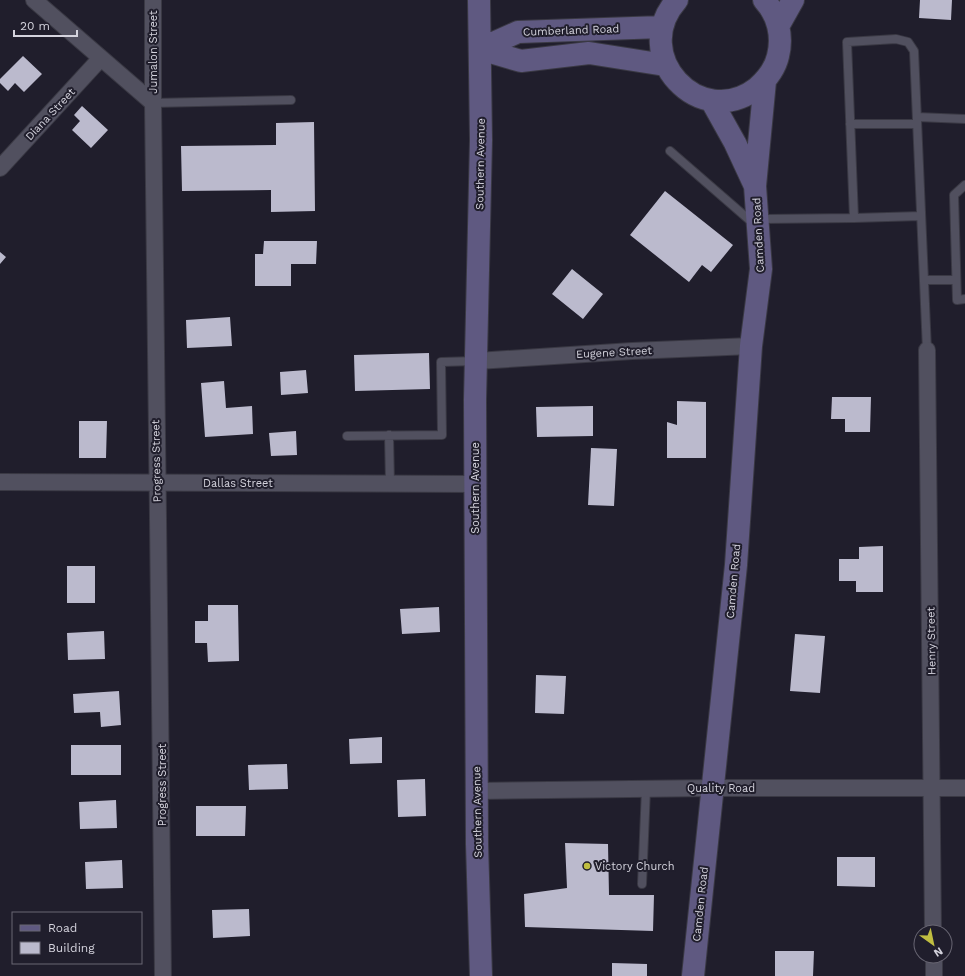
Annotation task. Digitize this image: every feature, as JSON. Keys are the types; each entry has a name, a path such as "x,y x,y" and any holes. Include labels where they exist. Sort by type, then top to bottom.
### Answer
{"main road":[{"name":"Southern Avenue","path":"479,0 481,140 475,484 476,792 481,976"},
{"path":"677,0 670,8 662,27 660,46 665,65 676,82 692,94 711,100 730,100 749,94 765,81 776,65 781,45 779,26 771,7 764,0"},
{"path":"779,26 793,0"},
{"name":"Cumberland Road","path":"480,49 518,32 662,27"},
{"path":"480,49 521,61 589,53 665,65"},
{"name":"Camden Road","path":"693,976 736,565 751,346 761,269 755,186 765,81"},
{"name":"Camden Road","path":"711,100 735,143 755,186"}],"street":[{"path":"34,0 100,59 153,103"},
{"name":"Jumalon Street","path":"153,0 153,103"},
{"name":"Diana Street","path":"0,168 100,59"},
{"name":"Progress Street","path":"153,103 156,482 162,714 163,976"},
{"name":"Eugene Street","path":"477,361 632,351 751,346"},
{"name":"Henry Street","path":"927,350 934,924"},
{"name":"Dallas Street","path":"0,482 475,484"},
{"name":"Quality Road","path":"476,792 712,788 965,788"},
{"path":"934,964 934,976"}],"lane":[{"path":"854,218 847,42 896,39 908,42 914,51 927,350"},
{"path":"153,103 291,100"},
{"path":"850,124 965,119"},
{"path":"670,151 758,223 921,216"},
{"path":"965,185 954,195 957,300 965,299"},
{"path":"924,280 956,280"},
{"path":"347,436 442,435 441,362 477,361"},
{"path":"388,436 390,484"},
{"path":"642,884 646,789"}],"building":[{"path":"920,0 952,0 951,20 919,18"},
{"path":"23,56 42,74 24,92 15,83 8,91 0,83 0,79"},
{"path":"82,106 108,130 91,148 72,130 80,121 74,115"},
{"path":"314,122 315,211 271,212 271,190 182,191 181,146 276,145 276,123"},
{"path":"665,191 733,245 711,272 702,265 689,282 630,235"},
{"path":"264,241 317,241 316,264 291,264 291,286 255,286 255,254 263,254"},
{"path":"0,252 6,257 0,264"},
{"path":"572,269 603,294 583,319 552,294"},
{"path":"230,317 232,346 187,348 186,320"},
{"path":"429,353 430,389 355,391 354,355"},
{"path":"306,370 308,393 281,395 280,372"},
{"path":"224,381 226,408 252,406 253,434 205,437 201,383"},
{"path":"832,397 871,397 870,432 845,432 845,419 831,419"},
{"path":"677,401 706,402 706,458 667,458 667,422 677,425"},
{"path":"593,406 593,436 537,437 536,407"},
{"path":"79,421 107,421 106,458 79,458"},
{"path":"296,431 297,455 271,456 269,433"},
{"path":"591,448 617,449 614,506 588,505"},
{"path":"883,546 883,592 856,592 856,581 839,581 839,559 859,559 859,547"},
{"path":"67,566 95,566 95,603 67,603"},
{"path":"208,605 238,605 239,661 208,662 207,643 195,643 195,621 208,621"},
{"path":"439,607 440,632 402,634 400,609"},
{"path":"104,631 105,659 68,660 67,633"},
{"path":"795,634 825,636 820,693 790,691"},
{"path":"536,675 566,676 564,714 535,713"},
{"path":"119,691 121,725 101,727 100,712 74,713 73,694"},
{"path":"382,737 382,763 350,764 349,739"},
{"path":"71,745 121,745 121,775 71,775"},
{"path":"287,764 288,789 249,790 248,765"},
{"path":"425,779 426,816 398,817 397,780"},
{"path":"116,800 117,828 80,829 79,802"},
{"path":"196,806 246,806 245,836 196,836"},
{"name":"Victory Church","path":"565,843 608,844 609,895 654,895 653,931 525,927 524,894 567,888"},
{"path":"837,857 875,857 875,887 837,886"},
{"path":"122,860 123,888 86,889 85,862"},
{"path":"249,909 250,936 213,938 212,910"},
{"path":"775,951 814,951 813,976 775,976"},
{"path":"612,963 647,964 647,976 612,976"}],"place":[{"name":"Victory Church","path":"587,866"}]}
